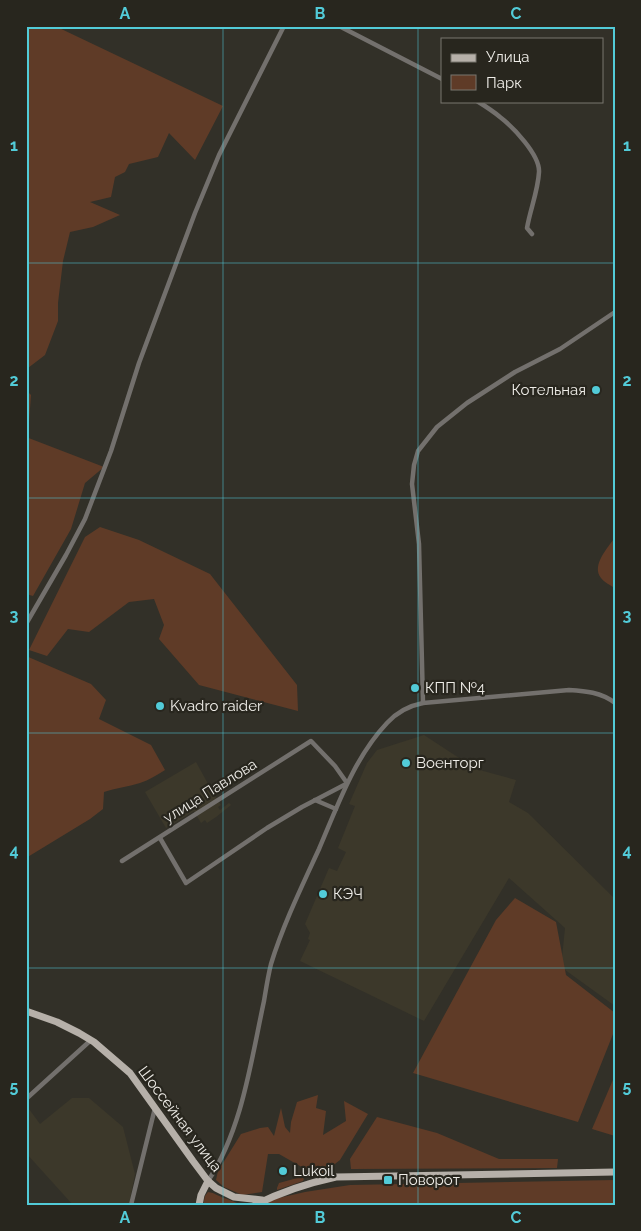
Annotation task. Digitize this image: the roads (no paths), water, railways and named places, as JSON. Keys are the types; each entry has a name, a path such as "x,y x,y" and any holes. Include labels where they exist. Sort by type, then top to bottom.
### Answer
{"main road":[{"name":"Шоссейная улица","path":"26,1011 79,1032 130,1073 208,1181 221,1191 234,1197 265,1200"},
{"path":"254,1205 271,1196 336,1177 615,1172"},
{"path":"199,1205 203,1189 208,1181"}],"street":[{"path":"26,624 85,519 111,451 139,363 219,155 284,26"},
{"path":"339,26 441,78"},
{"path":"478,102 500,117 529,146 538,161 539,171 535,198 527,228 532,234"},
{"path":"423,703 419,544 412,484 418,450 438,428 467,403 515,372 560,349 615,312"},
{"path":"208,1181 222,1158 240,1109 271,965 284,930 347,783 386,723 404,709 423,703 569,690 592,692 609,698 615,703"},
{"name":"улица Павлова","path":"122,861 311,742 347,783"},
{"path":"160,838 186,883 267,828 347,783"},
{"path":"315,800 336,809"},
{"path":"26,1099 91,1040"},
{"path":"131,1205 155,1108"}],"place":[{"name":"Котельная","path":"596,390"},
{"name":"КПП №4","path":"415,688"},
{"name":"Kvadro raider","path":"160,706"},
{"name":"Военторг","path":"406,763"},
{"name":"КЭЧ","path":"323,894"},
{"name":"Lukoil","path":"283,1171"},
{"name":"Поворот","path":"388,1180"}]}
